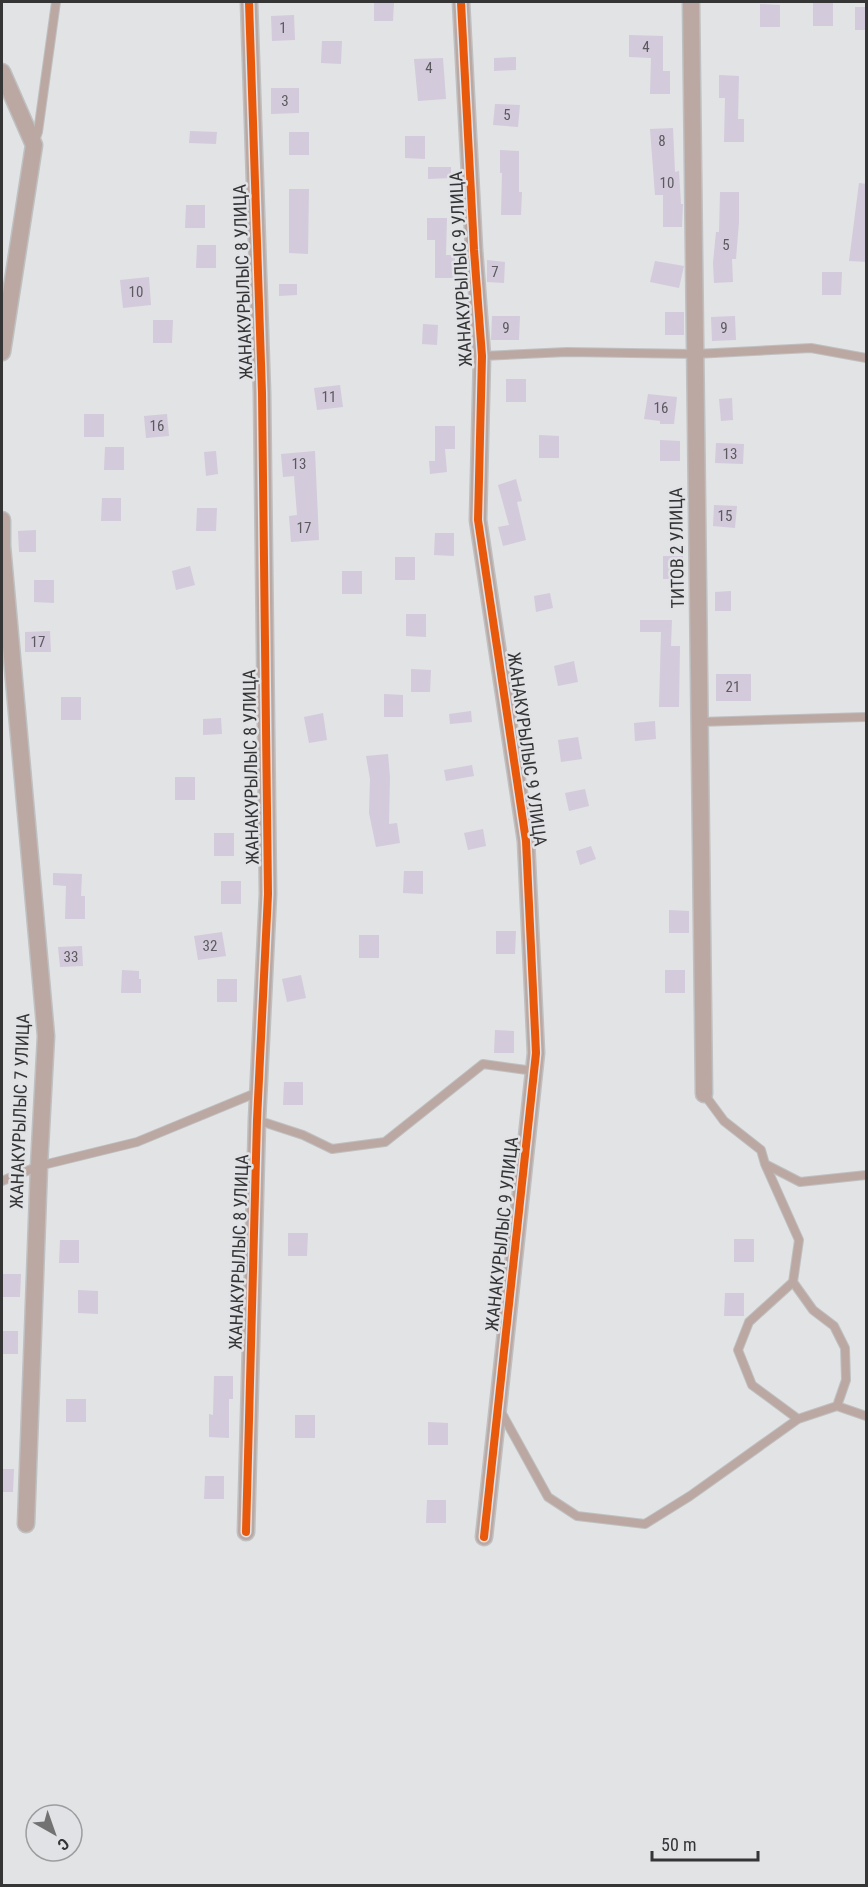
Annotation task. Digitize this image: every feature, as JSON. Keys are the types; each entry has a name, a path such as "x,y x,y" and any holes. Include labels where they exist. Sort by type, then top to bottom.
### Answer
{"street":[{"name":"ЖАНАКУРЫЛЫС 8 УЛИЦА","path":"246,1532 257,1119 268,894 262,393 249,2"},
{"name":"ЖАНАКУРЫЛЫС 9 УЛИЦА","path":"461,2 482,356 478,520 526,841 536,1053 484,1536"},
{"name":"ТИТОВ 2 УЛИЦА","path":"691,2 704,1094"},
{"path":"2,72 33,145 2,352"},
{"name":"ЖАНАКУРЫЛЫС 7 УЛИЦА","path":"2,520 8,709 46,1036 26,1524"}],"lane":[{"path":"33,145 38,132 56,2"},
{"path":"482,356 567,352 695,354 811,348 867,358"},
{"path":"698,722 867,717"},
{"path":"257,1119 303,1135 332,1149 385,1142 483,1064 534,1071"},
{"path":"2,1181 39,1166 137,1142 259,1091"},
{"path":"704,1094 724,1120 761,1150 799,1240 793,1282 749,1322 738,1350 752,1384 798,1419"},
{"path":"765,1164 800,1182 867,1175"},
{"path":"793,1282 813,1310 834,1326 845,1348 846,1380 837,1406"},
{"path":"498,1407 548,1497 576,1516 645,1524 690,1496 798,1419 837,1406 867,1416"}],"building":[{"path":"374,2 394,2 393,21 374,21"},
{"path":"813,3 833,3 833,26 813,26"},
{"path":"760,4 780,5 780,27 760,27"},
{"path":"855,7 867,7 867,30 855,30"},
{"path":"294,15 295,40 272,41 271,16"},
{"path":"629,35 663,36 663,71 670,71 670,94 650,94 651,58 629,57"},
{"path":"322,41 342,41 341,64 321,63"},
{"path":"516,57 516,70 494,71 494,58"},
{"path":"443,58 446,99 418,101 414,59"},
{"path":"719,75 739,76 738,119 744,119 744,142 724,142 725,98 719,98"},
{"path":"271,88 299,88 299,113 271,114"},
{"path":"495,104 520,105 518,127 493,125"},
{"path":"673,128 675,172 679,171 681,204 683,204 682,227 663,227 663,195 655,195 650,129"},
{"path":"190,131 217,132 216,144 189,143"},
{"path":"289,132 309,132 309,155 289,155"},
{"path":"405,136 425,136 425,159 405,158"},
{"path":"500,150 519,151 521,215 501,215"},
{"path":"428,167 451,167 451,178 428,179"},
{"path":"859,183 867,184 867,262 849,261"},
{"path":"289,189 309,189 308,254 289,253"},
{"path":"720,192 739,192 739,222 736,259 732,259 733,282 714,283 713,263 716,232 719,232"},
{"path":"186,205 205,205 205,228 185,228"},
{"path":"427,218 447,218 446,255 455,255 455,278 435,278 435,240 427,240"},
{"path":"197,245 216,245 216,268 196,268"},
{"path":"487,260 505,262 504,283 487,282"},
{"path":"655,261 684,266 679,288 650,282"},
{"path":"822,272 842,272 841,295 822,295"},
{"path":"149,277 151,305 123,308 120,280"},
{"path":"279,284 297,284 297,295 279,296"},
{"path":"665,312 684,312 684,335 665,335"},
{"path":"492,316 520,316 519,340 491,340"},
{"path":"735,316 736,340 712,341 711,317"},
{"path":"153,320 173,320 172,343 153,343"},
{"path":"423,324 438,325 437,345 422,344"},
{"path":"506,379 526,379 526,402 506,402"},
{"path":"340,385 343,407 317,410 314,388"},
{"path":"648,394 677,397 674,424 660,424 660,421 644,419"},
{"path":"732,398 733,420 721,421 719,399"},
{"path":"84,414 104,414 104,437 84,437"},
{"path":"167,414 169,436 146,438 144,416"},
{"path":"435,426 455,426 455,449 445,449 447,472 430,474 429,461 435,461"},
{"path":"539,435 559,436 559,458 539,458"},
{"path":"660,440 680,441 680,461 660,461"},
{"path":"716,443 744,444 743,464 715,463"},
{"path":"105,447 124,447 124,470 104,470"},
{"path":"216,451 218,474 206,476 204,452"},
{"path":"315,451 319,540 291,542 289,516 297,515 294,476 283,477 281,454"},
{"path":"516,479 522,501 517,502 526,540 503,546 498,527 509,525 498,485"},
{"path":"102,498 121,498 121,521 101,521"},
{"path":"714,505 737,506 735,528 713,526"},
{"path":"197,508 217,508 216,531 196,531"},
{"path":"36,530 36,552 19,552 18,531"},
{"path":"435,533 454,533 454,556 434,555"},
{"path":"663,556 683,556 682,579 663,579"},
{"path":"395,557 415,557 415,580 395,580"},
{"path":"190,566 195,585 176,590 172,571"},
{"path":"342,571 362,571 362,594 342,594"},
{"path":"34,580 54,580 54,603 34,602"},
{"path":"731,591 731,611 715,611 715,592"},
{"path":"550,593 553,608 536,612 534,596"},
{"path":"406,614 426,614 426,637 406,636"},
{"path":"640,620 672,620 671,646 680,646 679,707 659,707 661,632 640,632"},
{"path":"50,631 51,652 25,652 25,632"},
{"path":"574,661 578,682 558,686 554,666"},
{"path":"411,669 431,670 430,692 411,692"},
{"path":"716,674 751,674 751,701 716,701"},
{"path":"384,694 403,695 403,717 384,717"},
{"path":"61,697 81,697 81,720 61,720"},
{"path":"471,711 472,722 450,724 449,714"},
{"path":"323,713 327,740 309,743 304,717"},
{"path":"221,718 222,734 203,735 203,719"},
{"path":"655,721 656,739 635,741 634,723"},
{"path":"578,737 582,759 561,762 558,740"},
{"path":"388,754 389,824 397,823 400,843 376,847 369,813 370,779 366,756"},
{"path":"472,765 474,776 446,781 444,770"},
{"path":"175,777 195,777 195,800 175,800"},
{"path":"585,789 589,806 569,811 565,793"},
{"path":"483,829 486,846 468,850 464,833"},
{"path":"214,833 234,833 234,856 214,856"},
{"path":"591,846 596,859 580,865 576,851"},
{"path":"404,871 423,871 423,894 403,893"},
{"path":"53,873 82,874 81,896 85,896 85,919 65,919 66,886 53,885"},
{"path":"221,881 241,881 241,904 221,904"},
{"path":"669,910 689,911 689,933 669,933"},
{"path":"496,931 516,931 515,954 496,954"},
{"path":"222,932 226,956 198,960 194,936"},
{"path":"359,935 379,935 379,958 359,958"},
{"path":"82,946 83,966 60,967 58,947"},
{"path":"122,970 139,971 141,993 121,993"},
{"path":"665,970 685,970 685,993 665,993"},
{"path":"301,975 306,998 287,1002 282,979"},
{"path":"217,979 237,979 237,1002 217,1002"},
{"path":"495,1030 514,1031 514,1053 494,1053"},
{"path":"284,1082 303,1082 303,1105 283,1105"},
{"path":"288,1233 308,1233 307,1256 288,1256"},
{"path":"734,1239 754,1239 754,1262 734,1262"},
{"path":"60,1240 79,1240 79,1263 59,1263"},
{"path":"2,1274 21,1274 20,1297 2,1297"},
{"path":"78,1290 98,1291 98,1314 78,1313"},
{"path":"725,1293 744,1293 744,1316 724,1316"},
{"path":"2,1331 18,1331 18,1354 2,1354"},
{"path":"214,1376 233,1376 233,1399 229,1399 229,1438 209,1437 209,1414 213,1415"},
{"path":"66,1399 86,1399 86,1422 66,1422"},
{"path":"295,1415 315,1415 315,1438 295,1438"},
{"path":"428,1422 448,1423 448,1445 428,1445"},
{"path":"2,1469 14,1469 13,1492 2,1492"},
{"path":"205,1476 224,1476 224,1499 204,1499"},
{"path":"427,1500 446,1500 446,1523 426,1523"}],"cycle path":[{"path":"246,1532 257,1120 268,894 262,393 249,2"},
{"path":"461,2 482,356 478,520 526,841 536,1053 484,1537"}]}
